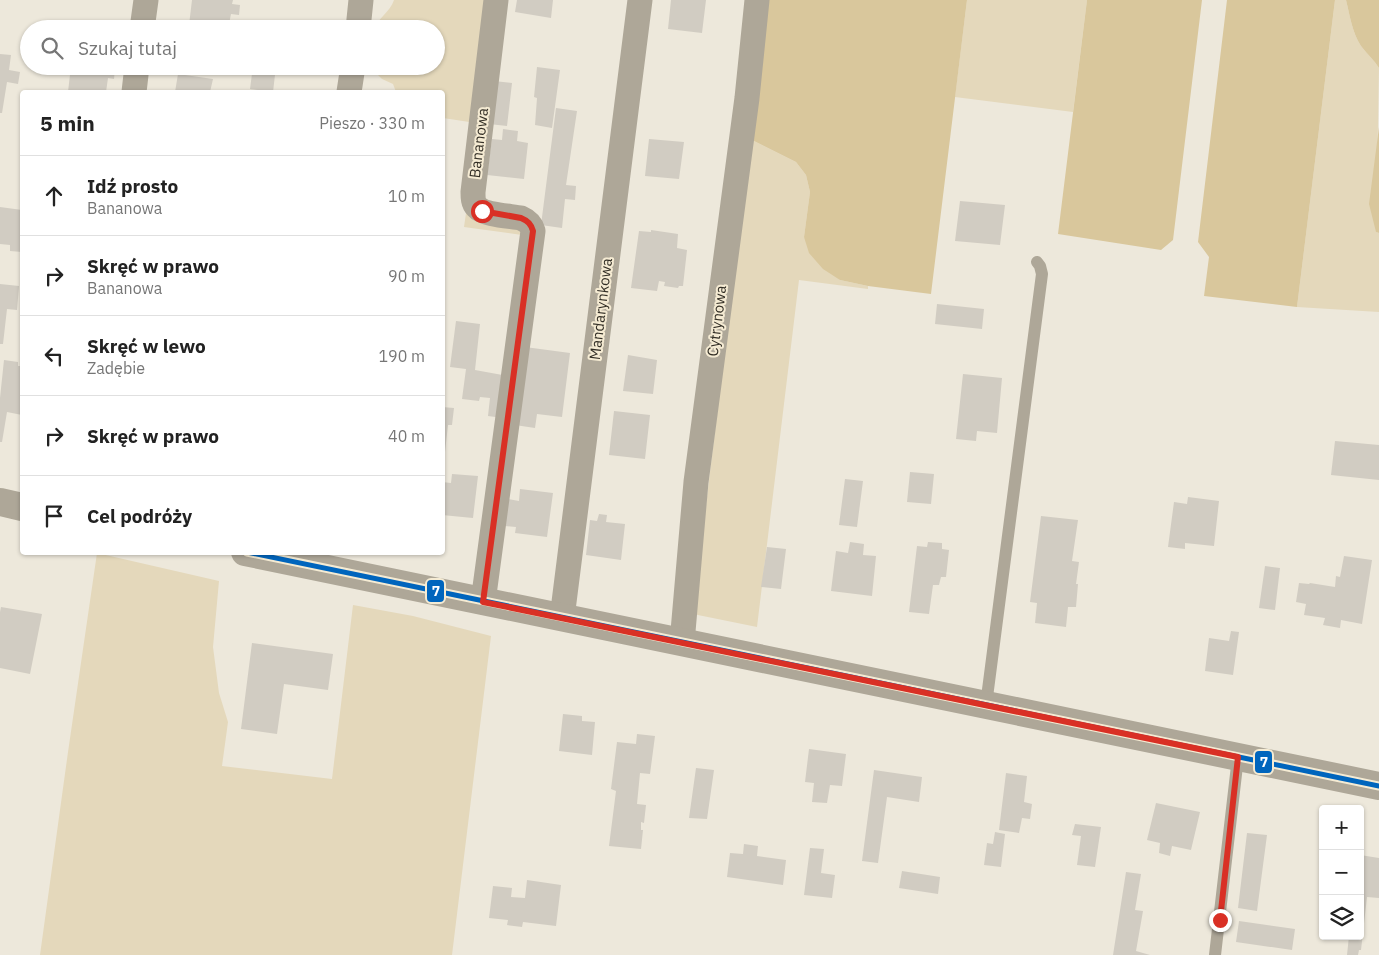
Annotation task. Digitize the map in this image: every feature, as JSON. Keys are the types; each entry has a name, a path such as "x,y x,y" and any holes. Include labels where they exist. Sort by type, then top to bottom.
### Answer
{"street":[{"path":"143,20 146,0"},
{"path":"359,20 362,0"},
{"name":"Bananowa","path":"483,602 533,231 527,220 482,211 474,201 473,192 496,0"},
{"name":"Mandarynkowa","path":"562,618 640,0"},
{"name":"Cytrynowa","path":"682,643 696,482 747,98 757,0"},
{"path":"134,90 136,75"},
{"path":"349,90 352,75"},
{"path":"0,502 20,507"},
{"path":"271,555 288,557 483,602 1379,786"}],"lane":[{"path":"986,705 1042,274 1037,262"},
{"path":"1215,955 1238,757"}],"shaded area":[{"path":"394,0 491,0 476,123 445,118 445,90 395,90 393,84 378,75 445,75 445,20 380,20"},
{"path":"765,0 967,0 931,294 868,286 840,280 823,269 809,253 804,237 810,192 806,175 796,162 750,139"},
{"path":"967,0 1087,0 1073,112 955,97"},
{"path":"1087,0 1202,0 1173,240 1161,250 1058,234"},
{"path":"1227,0 1335,0 1297,307 1204,296 1209,257 1198,242"},
{"path":"1335,0 1346,0 1355,35 1361,46 1379,68 1376,232 1379,233 1379,312 1297,307"},
{"path":"1346,0 1379,0 1379,68 1361,46 1355,35"},
{"path":"1379,127 1379,233 1376,232 1369,204"},
{"path":"750,139 796,162 806,175 810,192 804,237 840,280 868,286 868,289 799,280 757,627 693,614"},
{"path":"468,199 521,230 522,235 464,227"},
{"path":"97,555 106,555 219,581 213,647 219,693 228,722 222,766 332,779 353,605 413,616 491,636 452,955 40,955"}],"building":[{"path":"192,0 233,0 232,4 240,5 239,15 231,14 230,20 190,20"},
{"path":"517,0 553,0 551,18 515,12"},
{"path":"671,0 706,0 702,33 668,29"},
{"path":"0,54 11,55 9,70 20,72 18,84 7,82 2,113 0,113"},
{"path":"537,67 560,70 552,128 535,125 537,98 534,97"},
{"path":"70,75 114,75 114,79 108,78 106,90 68,90"},
{"path":"178,75 213,79 210,90 175,90"},
{"path":"252,75 275,75 273,90 250,89"},
{"path":"494,81 512,83 507,126 489,124"},
{"path":"556,108 577,111 566,185 576,186 575,200 565,199 562,228 541,225"},
{"path":"503,129 518,131 517,141 528,143 524,179 487,175 492,139 502,140"},
{"path":"649,139 684,142 679,179 645,176"},
{"path":"960,201 1005,205 1000,245 955,241"},
{"path":"0,207 20,210 20,252 10,251 10,245 0,244"},
{"path":"651,230 678,234 677,248 687,250 683,286 678,288 664,286 665,282 659,281 657,291 631,288 639,231 651,232"},
{"path":"0,284 19,286 17,310 7,309 3,344 0,344"},
{"path":"937,304 984,309 982,329 935,324"},
{"path":"456,321 480,324 475,370 508,376 503,418 488,416 490,398 480,397 479,401 462,399 466,369 450,367"},
{"path":"525,347 570,353 562,417 537,414 535,428 515,425"},
{"path":"628,355 657,360 653,394 623,391"},
{"path":"4,360 18,362 18,366 20,366 20,415 7,412 2,442 0,442 0,398"},
{"path":"963,374 1002,378 997,433 977,431 976,441 956,439"},
{"path":"445,407 454,408 452,425 448,425 445,452"},
{"path":"614,411 650,415 645,459 609,455"},
{"path":"1335,441 1379,445 1379,480 1331,475"},
{"path":"910,472 934,474 931,504 907,502"},
{"path":"452,474 478,476 473,518 445,515 445,482 451,483"},
{"path":"845,479 863,481 857,527 839,525"},
{"path":"520,489 553,493 547,537 515,533 516,527 505,526 508,499 519,501"},
{"path":"1188,497 1219,501 1214,546 1185,543 1185,549 1168,547 1174,502 1187,504"},
{"path":"599,514 607,515 606,522 625,524 621,560 586,555 590,520 597,521"},
{"path":"1041,516 1078,520 1072,561 1079,562 1076,584 1078,584 1076,607 1068,607 1066,627 1035,623 1037,603 1030,602"},
{"path":"850,542 864,544 863,555 876,556 872,596 831,591 836,551 848,553"},
{"path":"928,542 942,543 942,549 949,550 946,577 941,577 939,585 933,585 929,614 909,612 917,546 927,547"},
{"path":"767,547 786,549 781,589 761,587"},
{"path":"1344,556 1372,560 1362,624 1341,620 1340,628 1323,625 1325,618 1304,615 1306,604 1296,602 1299,583 1335,587 1336,576 1340,577"},
{"path":"1265,566 1280,568 1275,610 1259,608"},
{"path":"1,607 42,614 30,674 0,668"},
{"path":"1231,631 1239,632 1233,675 1205,671 1209,638 1229,641"},
{"path":"252,643 333,654 328,690 284,684 277,734 241,729"},
{"path":"563,714 582,716 582,721 595,722 592,755 559,751"},
{"path":"637,734 655,736 650,774 640,773 637,804 646,805 644,823 641,822 641,830 643,830 641,849 609,846 616,791 611,789 617,742 636,744"},
{"path":"809,749 846,754 842,786 830,785 827,803 812,802 814,783 805,782"},
{"path":"696,768 714,770 707,819 689,818"},
{"path":"874,770 922,777 919,802 887,797 878,863 862,861"},
{"path":"1006,773 1027,776 1024,802 1032,804 1030,819 1022,818 1019,833 999,830"},
{"path":"1156,803 1200,812 1191,850 1172,846 1170,856 1159,853 1160,843 1147,840"},
{"path":"1075,824 1101,827 1095,867 1077,865 1081,836 1072,835"},
{"path":"995,832 1005,834 1001,867 984,865 987,843 993,844"},
{"path":"1247,833 1267,835 1257,911 1238,908"},
{"path":"744,844 758,846 757,856 786,860 783,885 727,877 730,853 743,854"},
{"path":"810,848 824,849 821,873 835,875 832,898 804,895"},
{"path":"1364,856 1379,858 1379,898 1367,897 1364,924"},
{"path":"902,871 940,877 938,894 899,888"},
{"path":"1126,872 1141,874 1135,910 1143,911 1136,951 1150,955 1113,955"},
{"path":"527,880 561,885 556,926 523,922 522,927 507,925 508,920 489,918 493,886 512,888 511,897 525,898"},
{"path":"1239,921 1295,929 1292,950 1236,942"},
{"path":"1349,940 1362,940 1361,950 1359,950 1358,955 1347,955"}],"transit line":[{"name":"7","path":"262,555 1379,786"}],"route":[{"path":"482,211 527,220 533,231 483,602 1238,757 1220,920"}]}
